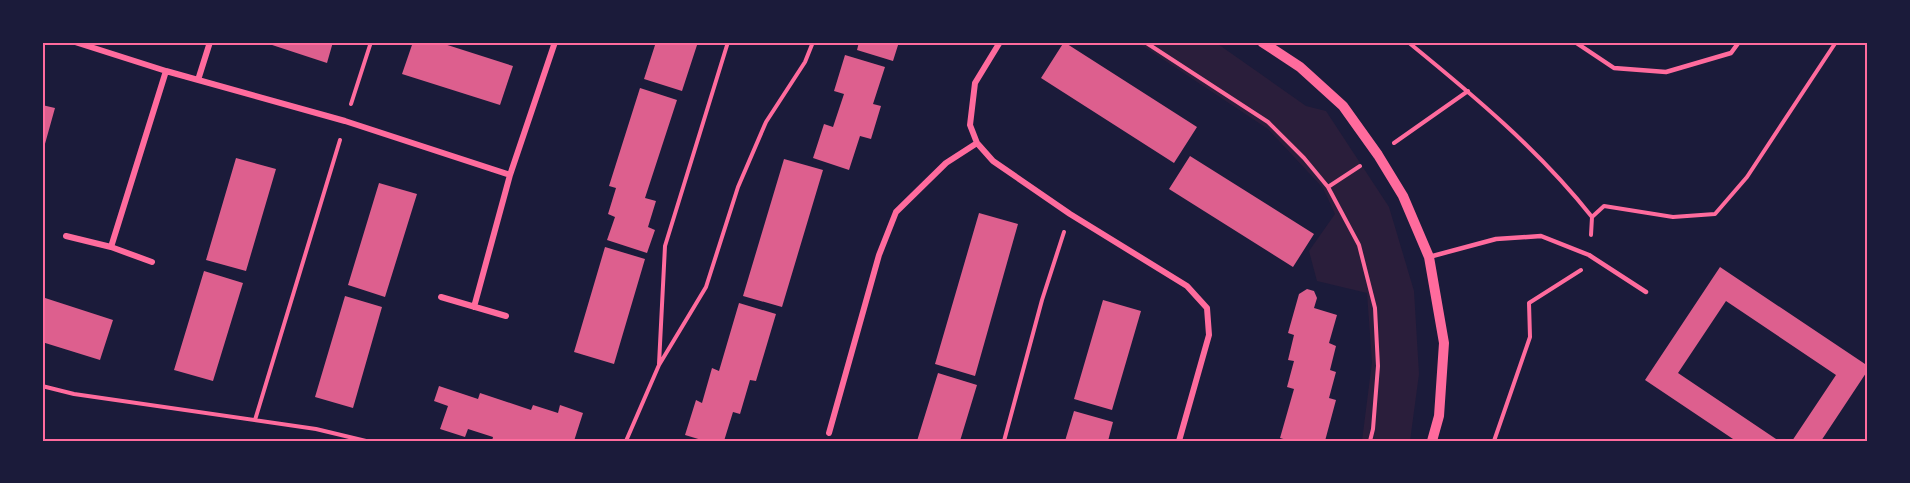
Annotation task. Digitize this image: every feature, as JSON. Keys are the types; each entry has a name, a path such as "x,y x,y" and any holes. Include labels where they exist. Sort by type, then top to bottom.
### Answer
{"street":[{"path":"75,42 166,71 345,121 510,175"},
{"path":"198,80 210,42"},
{"path":"474,307 510,175 555,42"},
{"path":"1000,42 975,83 970,125 977,143 993,161 1070,214 1186,286 1207,309 1209,335 1179,441"},
{"path":"1262,42 1300,67 1343,106 1378,154 1403,196 1429,257 1444,343 1438,416 1432,441"},
{"path":"111,247 166,71"},
{"path":"829,433 879,255 896,212 946,163 977,143"},
{"path":"66,236 111,247 152,262"},
{"path":"441,297 507,316"}],"lane":[{"path":"1575,42 1614,68 1666,72 1731,53 1739,42"},
{"path":"1429,257 1496,239 1541,236 1589,255 1646,292"}],"path":[{"path":"255,420 371,42"},
{"path":"659,365 665,246 728,42"},
{"path":"626,441 659,365 706,287 738,187 766,122 805,62 813,42"},
{"path":"1145,42 1268,122 1304,158 1328,187 1359,245 1375,308 1378,366 1370,441"},
{"path":"1408,42 1468,91 1564,182 1592,217"},
{"path":"1494,441 1530,337 1529,303 1580,272 1589,255 1592,217 1604,206 1673,217 1714,214 1747,177 1836,42"},
{"path":"1328,187 1468,91"},
{"path":"1004,441 1042,300 1070,214"},
{"path":"42,386 74,394 316,429 366,441"}],"shaded area":[{"path":"1137,42 1215,42 1306,106 1326,111 1389,207 1414,291 1419,374 1410,441 1362,441 1372,362 1367,293 1317,281 1309,251 1335,214 1323,188 1268,129"}],"building":[{"path":"263,42 333,42 327,63"},
{"path":"413,42 438,42 513,66 500,105 402,74"},
{"path":"656,42 698,42 682,91 644,79"},
{"path":"859,42 899,42 893,61 857,50"},
{"path":"1064,42 1197,127 1174,163 1041,78"},
{"path":"845,55 885,67 873,104 881,106 871,139 860,136 849,170 813,158 824,124 833,127 844,94 834,91"},
{"path":"640,88 677,100 645,198 656,201 648,227 655,230 647,253 607,240 615,217 608,214 616,188 609,186"},
{"path":"42,105 55,108 43,151 42,151"},
{"path":"1190,156 1314,234 1293,267 1169,189"},
{"path":"236,158 276,169 246,271 206,260"},
{"path":"784,159 823,170 782,307 743,296"},
{"path":"379,183 417,194 385,297 348,285"},
{"path":"979,213 1018,224 975,376 935,364"},
{"path":"605,247 645,259 614,364 574,352"},
{"path":"1720,267 1868,366 1868,370 1821,441 1792,441 1836,375 1726,301 1678,373 1779,441 1736,441 1645,380"},
{"path":"204,271 243,283 213,381 174,370"},
{"path":"1307,289 1314,291 1317,298 1314,308 1337,315 1329,343 1336,346 1330,370 1336,372 1329,398 1336,400 1325,441 1290,441 1280,438 1294,389 1287,387 1294,361 1288,360 1294,335 1288,333 1299,294"},
{"path":"345,296 382,307 353,408 315,397"},
{"path":"42,297 113,320 100,360 42,342"},
{"path":"1103,300 1141,311 1112,410 1074,399"},
{"path":"739,303 776,314 756,381 750,380 740,414 733,412 724,441 705,441 685,435 696,400 702,403 712,368 719,371"},
{"path":"938,373 977,385 960,441 917,441"},
{"path":"439,386 478,399 480,393 531,410 533,405 558,413 560,405 583,413 574,441 492,441 493,437 468,429 465,437 440,429 448,406 434,401"},
{"path":"1074,411 1113,422 1108,441 1065,441"}]}
